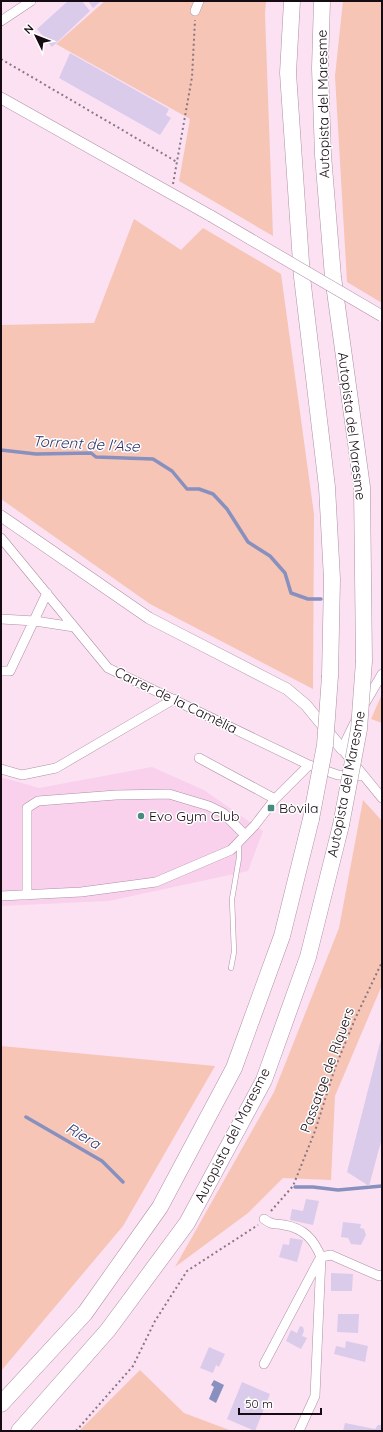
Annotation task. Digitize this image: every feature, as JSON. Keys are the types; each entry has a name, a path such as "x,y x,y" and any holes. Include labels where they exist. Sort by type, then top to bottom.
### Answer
{"highway":[{"name":"Autopista del Maresme","path":"1,1404 85,1313 160,1207 231,1075 282,936 311,819 325,745 330,676 332,579 327,487 302,277 288,73 292,1"},
{"name":"Autopista del Maresme","path":"18,1431 108,1330 187,1223 264,1080 308,957 341,825 359,729 364,661 362,488 333,277 322,155 320,68 322,1"}],"street":[{"path":"1,22 31,1"},
{"path":"195,11 199,1"},
{"path":"1,98 211,216 382,316"},
{"path":"1,516 149,618 287,689 306,704 382,798"},
{"name":"Carrer de la Camèlia","path":"1,538 108,668 309,764 338,775 364,776"},
{"path":"1,671 10,671 47,593"},
{"path":"1,619 35,621 74,627"},
{"path":"342,749 356,720 382,674"},
{"path":"1,769 22,774 56,768 174,699"},
{"path":"199,758 275,799"},
{"path":"1,896 81,892 156,882 231,850 275,799 309,764"},
{"path":"27,895 27,808 38,801 116,795 169,794 209,806 223,813 242,838"},
{"path":"264,1219 273,1225 284,1225 302,1232 315,1244 321,1257 315,1396 299,1431"},
{"path":"264,1364 321,1257 331,1254 382,1276"}],"lane":[{"path":"231,968 234,952 232,899 242,838"}],"path":[{"path":"170,193 192,77 195,11"},
{"path":"1,59 177,162"},
{"name":"Passatge de Riquers","path":"76,1431 133,1366 155,1321 187,1272 260,1223 293,1186 315,1131 355,1019 382,962"}],"shaded area":[{"path":"105,1 266,1 265,14 273,236 179,181 190,119 56,44"},
{"path":"343,1 382,1 382,303 347,282 335,76"},
{"path":"134,219 181,250 203,228 281,274 314,514 313,689 150,604 1,499 1,325 94,323"},
{"path":"382,694 382,723 371,719"},
{"path":"152,767 204,790 263,831 248,871 109,901 1,906 1,777 39,788"},
{"path":"363,800 382,821 382,985 335,1096 331,1180 283,1178 248,1213 175,1267 274,1092 339,928"},
{"path":"1,1046 215,1066 123,1226 1,1371"},
{"path":"140,1370 184,1413 232,1431 79,1431"}],"water":[{"path":"214,1380 224,1385 216,1403 209,1399 214,1387 211,1385"}],"building":[{"path":"68,1 82,1 90,11 52,47 37,29"},
{"path":"88,1 101,1 93,8"},
{"path":"70,53 169,109 166,115 171,118 160,135 59,78"},
{"path":"381,1039 382,1138 369,1186 347,1172"},
{"path":"306,1199 319,1201 313,1225 290,1220 292,1209 303,1211"},
{"path":"343,1222 361,1224 360,1228 364,1229 366,1235 361,1245 351,1244 348,1238 341,1237"},
{"path":"290,1238 303,1240 297,1262 279,1257 283,1244 289,1245"},
{"path":"331,1273 353,1274 352,1291 331,1291"},
{"path":"338,1314 359,1314 358,1333 337,1332"},
{"path":"300,1326 303,1327 304,1331 302,1336 307,1338 301,1349 286,1341 291,1330 297,1333"},
{"path":"346,1341 368,1346 365,1362 334,1354 336,1346 345,1348"},
{"path":"209,1347 225,1354 219,1367 216,1365 213,1373 200,1368"},
{"path":"242,1382 270,1394 255,1431 227,1419"},
{"path":"345,1423 375,1429 378,1425 382,1425 382,1431 343,1431"}],"waterway":[{"name":"Torrent de l'Ase","path":"1,450 36,454 91,453 96,457 153,459 172,471 187,489 199,489 213,494 227,509 248,542 270,556 285,573 291,593 308,599 321,599"},
{"name":"Riera","path":"26,1117 102,1161 123,1182"},
{"name":"Riera","path":"295,1187 313,1187 338,1190 382,1186"}],"place":[{"name":"Bòvila","path":"271,808"},
{"name":"Evo Gym Club","path":"141,816"}]}
